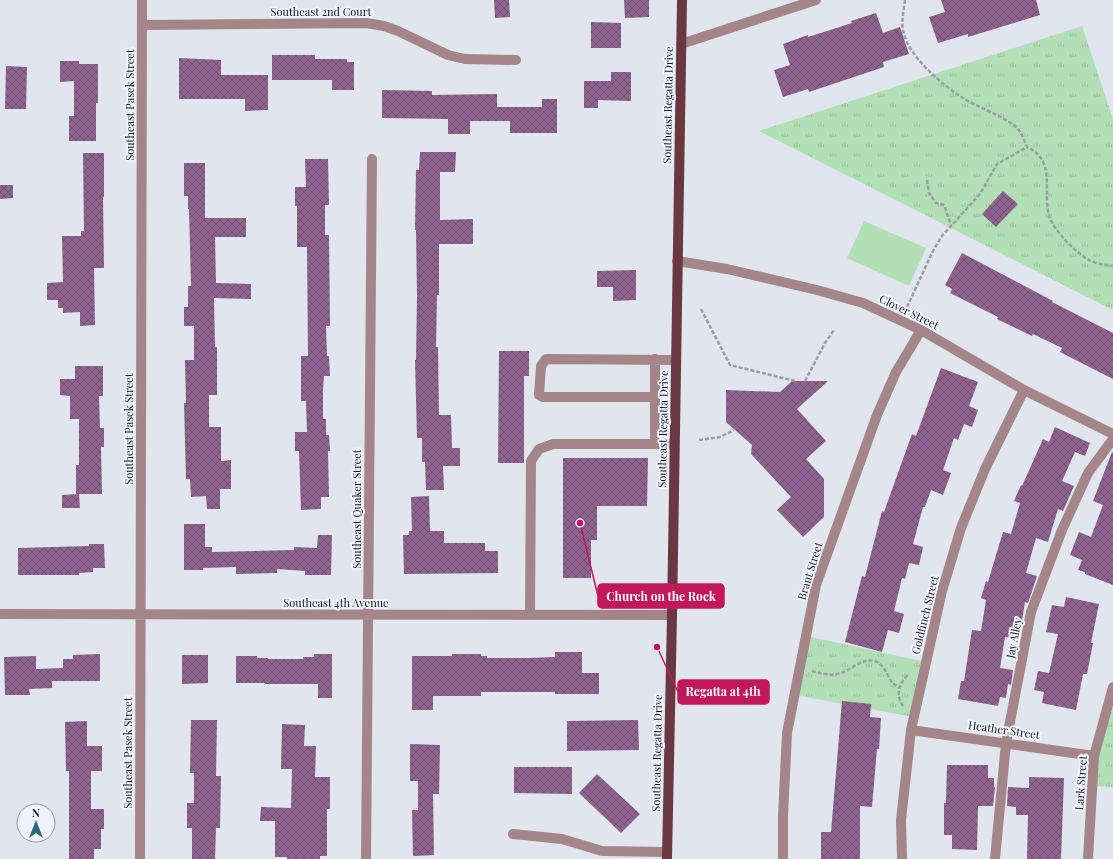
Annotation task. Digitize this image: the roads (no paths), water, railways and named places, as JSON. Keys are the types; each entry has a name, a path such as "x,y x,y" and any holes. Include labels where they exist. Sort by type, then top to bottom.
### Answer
{"main road":[{"name":"Southeast Regatta Drive","path":"667,855 682,0"}],"street":[{"name":"Southeast Pasek Street","path":"140,859 142,0"},
{"path":"681,44 816,0"},
{"name":"Southeast 2nd Court","path":"142,25 366,23 391,28 448,55 465,59 516,60"},
{"name":"Southeast Quaker Street","path":"366,859 372,158"},
{"name":"Clover Street","path":"677,261 727,269 863,303 921,330 1024,390 1113,434"},
{"name":"Brant Street","path":"783,859 787,733 816,585 877,415 896,372 921,330"},
{"path":"655,397 543,397 539,395 541,366 546,359 676,360"},
{"path":"655,359 655,444"},
{"name":"Goldfinch Street","path":"902,859 901,820 911,730 942,591 961,528 986,469 1024,390"},
{"name":"Jay Alley","path":"995,859 1006,742 1031,612 1062,530 1088,473 1113,439"},
{"path":"530,615 531,461 539,449 553,444 674,444"},
{"name":"Southeast 4th Avenue","path":"0,614 672,615"},
{"name":"Lark Street","path":"1088,859 1094,756 1113,687"},
{"name":"Heather Street","path":"911,730 1006,742 1094,756"},
{"path":"513,834 562,838 602,851 667,855"}],"place":[{"name":"Church on the Rock","path":"580,523"},
{"name":"Regatta at 4th","path":"657,647"}]}
